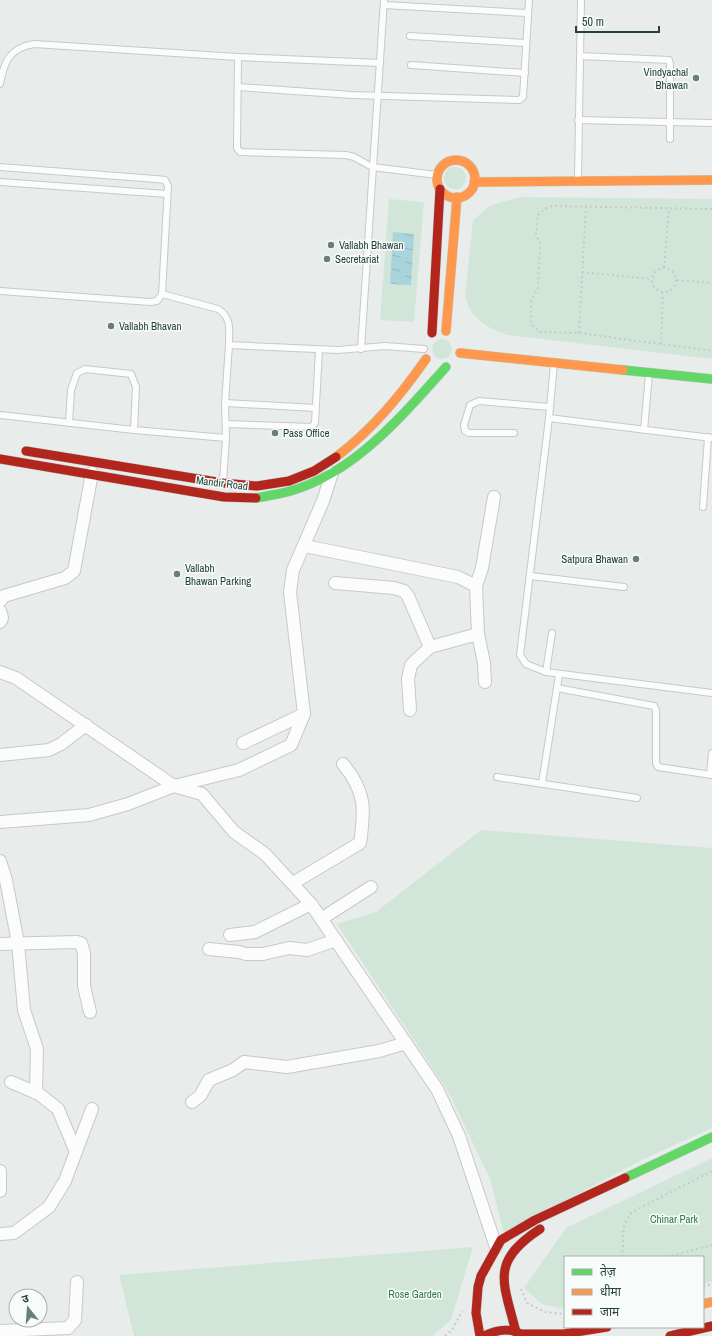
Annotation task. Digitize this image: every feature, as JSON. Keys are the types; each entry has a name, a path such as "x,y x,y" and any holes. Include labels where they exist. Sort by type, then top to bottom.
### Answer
{"street":[{"path":"432,333 440,189 437,175 444,164 456,160 463,161 472,170 474,182 468,193 457,197 447,195 440,189"},
{"path":"474,182 712,180"},
{"path":"457,197 449,332 432,333 426,338 424,349 426,359 438,367 455,358 554,362 712,379"},
{"name":"Mandir Road","path":"0,459 224,497 248,499 270,497 313,483 332,473 387,431 455,358"},
{"name":"Mandir Road","path":"15,450 223,483 251,486 272,484 304,475 320,466 336,456 376,425 402,394 426,359"},
{"path":"0,822 89,815 128,804 174,786 239,770 291,745 304,714 290,592 293,570 324,501 332,473"},
{"path":"0,601 4,596 65,578 74,571 92,474"},
{"path":"485,682 484,663 478,634 476,586 482,568 494,497"},
{"path":"305,546 458,577 476,586"},
{"path":"335,583 394,588 404,591 408,596 430,647"},
{"path":"0,611 2,618 0,622"},
{"path":"410,710 408,679 411,665 430,647 478,634"},
{"path":"0,672 16,678 174,786 202,794 234,832 265,854 293,883 311,904 437,1089 459,1136 496,1247"},
{"path":"243,743 304,714"},
{"path":"0,755 49,750 61,744 86,725"},
{"path":"293,883 360,843 364,814 363,798 354,777 343,764"},
{"path":"0,861 6,880 18,943 24,1010 37,1049 36,1093"},
{"path":"320,919 371,887"},
{"path":"230,935 255,932 311,904"},
{"path":"209,949 263,954 289,948 311,949 336,940"},
{"path":"0,944 80,943 84,953 84,986 90,1012"},
{"path":"192,1102 200,1096 209,1080 233,1070 244,1062 287,1067 379,1051 406,1043"},
{"path":"11,1082 36,1093 58,1109 76,1152"},
{"path":"0,1234 14,1233 49,1207 65,1181 92,1108"},
{"path":"480,1336 476,1313 478,1287 481,1276 501,1240 521,1227 712,1137"},
{"path":"0,1171 0,1191"},
{"path":"520,1334 505,1281 504,1271 507,1259 520,1242 547,1226"},
{"path":"0,1331 68,1328 75,1320 77,1282"},
{"path":"484,1336 496,1330 509,1329 520,1334 562,1333 602,1328"},
{"path":"670,1336 704,1328"}],"lane":[{"path":"238,87 295,92 378,96 519,100 523,97 529,0"},
{"path":"578,180 581,0"},
{"path":"361,349 384,2 528,13"},
{"path":"410,36 526,43"},
{"path":"0,84 3,67 10,55 17,49 34,44 238,57 380,63"},
{"path":"580,56 668,60 670,64 670,139"},
{"path":"238,57 237,148 240,152 354,156 372,167 437,175"},
{"path":"411,65 525,73"},
{"path":"578,120 712,123"},
{"path":"0,167 156,179 167,182 162,294 158,301 150,302 0,291"},
{"path":"0,182 167,194"},
{"path":"162,294 218,309 225,314 229,320 229,345 225,403 226,438 223,483"},
{"path":"229,345 319,350 361,349 385,346 424,349"},
{"path":"226,424 312,427 315,423 319,350"},
{"path":"554,362 549,418 520,656 526,664 546,672 712,693"},
{"path":"69,423 71,390 76,373 86,369 127,373 131,374 135,382 134,430"},
{"path":"644,430 650,372"},
{"path":"514,433 470,433 465,430 464,426 470,405 479,401 550,407"},
{"path":"225,403 316,408"},
{"path":"0,415 134,430 226,438"},
{"path":"549,418 710,438 703,507"},
{"path":"530,576 624,587"},
{"path":"546,672 552,633"},
{"path":"542,783 559,674"},
{"path":"557,688 654,706 656,710 656,763 658,767 711,775 712,753"},
{"path":"496,777 637,798"}],"path":[{"path":"712,209 552,206 545,209 538,214 536,234 540,244 538,288 531,301 531,324 540,332 579,333 712,351"},
{"path":"579,333 586,207"},
{"path":"664,268 669,208"},
{"path":"664,268 671,269 677,280 675,287 669,292 660,293 653,286 651,279 656,271 664,268"},
{"path":"582,272 651,279"},
{"path":"677,280 712,283"},
{"path":"661,344 663,293"},
{"path":"621,1256 622,1232 625,1221 632,1212 712,1171"},
{"path":"671,1256 712,1245"},
{"path":"519,1284 527,1303 545,1312 564,1314"}],"green space":[{"path":"455,167 463,170 466,178 463,186 455,189 447,186 444,178 447,170"},
{"path":"521,197 712,199 712,359 507,335 480,321 467,304 465,296 473,220 491,205"},
{"path":"389,199 424,202 414,322 380,320"},
{"path":"438,339 446,339 452,345 452,353 446,359 438,359 432,353 432,345"},
{"path":"481,830 712,848 712,1128 644,1159 504,1233 490,1179 449,1093 337,924 376,912"},
{"name":"Chinar Park","path":"712,1158 712,1281 704,1284 704,1256 564,1256 564,1309 542,1304 524,1288 566,1228"},
{"name":"Rose Garden","path":"473,1247 451,1320 432,1336 134,1336 119,1275"}],"water":[{"path":"393,232 414,234 411,285 390,284"}],"traffic: fast":[{"path":"256,498 304,487 328,475 350,461 391,426 446,367"},
{"path":"623,370 712,379"},
{"path":"625,1178 712,1137"}],"traffic: slow":[{"path":"456,160 469,166 475,179 469,192 456,198 443,192 437,179 443,166 456,160"},
{"path":"474,182 712,180"},
{"path":"446,331 457,197"},
{"path":"460,353 623,370"},
{"path":"336,457 374,423 406,386 426,359"},
{"path":"704,1304 712,1302"}],"traffic: jam":[{"path":"432,333 440,189"},
{"path":"26,451 223,483 257,486 289,481 314,471 336,457"},
{"path":"0,459 224,497 256,498"},
{"path":"480,1336 476,1313 478,1287 481,1276 501,1240 535,1220 625,1178"},
{"path":"516,1332 507,1299 504,1274 507,1263 513,1252 524,1241 540,1229"},
{"path":"704,1328 712,1326"},
{"path":"521,1334 564,1334 601,1328"},
{"path":"670,1336 704,1328"},
{"path":"484,1336 504,1330 514,1331 524,1336"}],"place":[{"name":"Vindyachal Bhawan","path":"696,78"},
{"name":"Vallabh Bhawan","path":"331,245"},
{"name":"Secretariat","path":"327,259"},
{"name":"Vallabh Bhavan","path":"111,326"},
{"name":"Pass Office","path":"275,433"},
{"name":"Satpura Bhawan","path":"636,559"},
{"name":"Vallabh Bhawan Parking","path":"177,574"}]}
